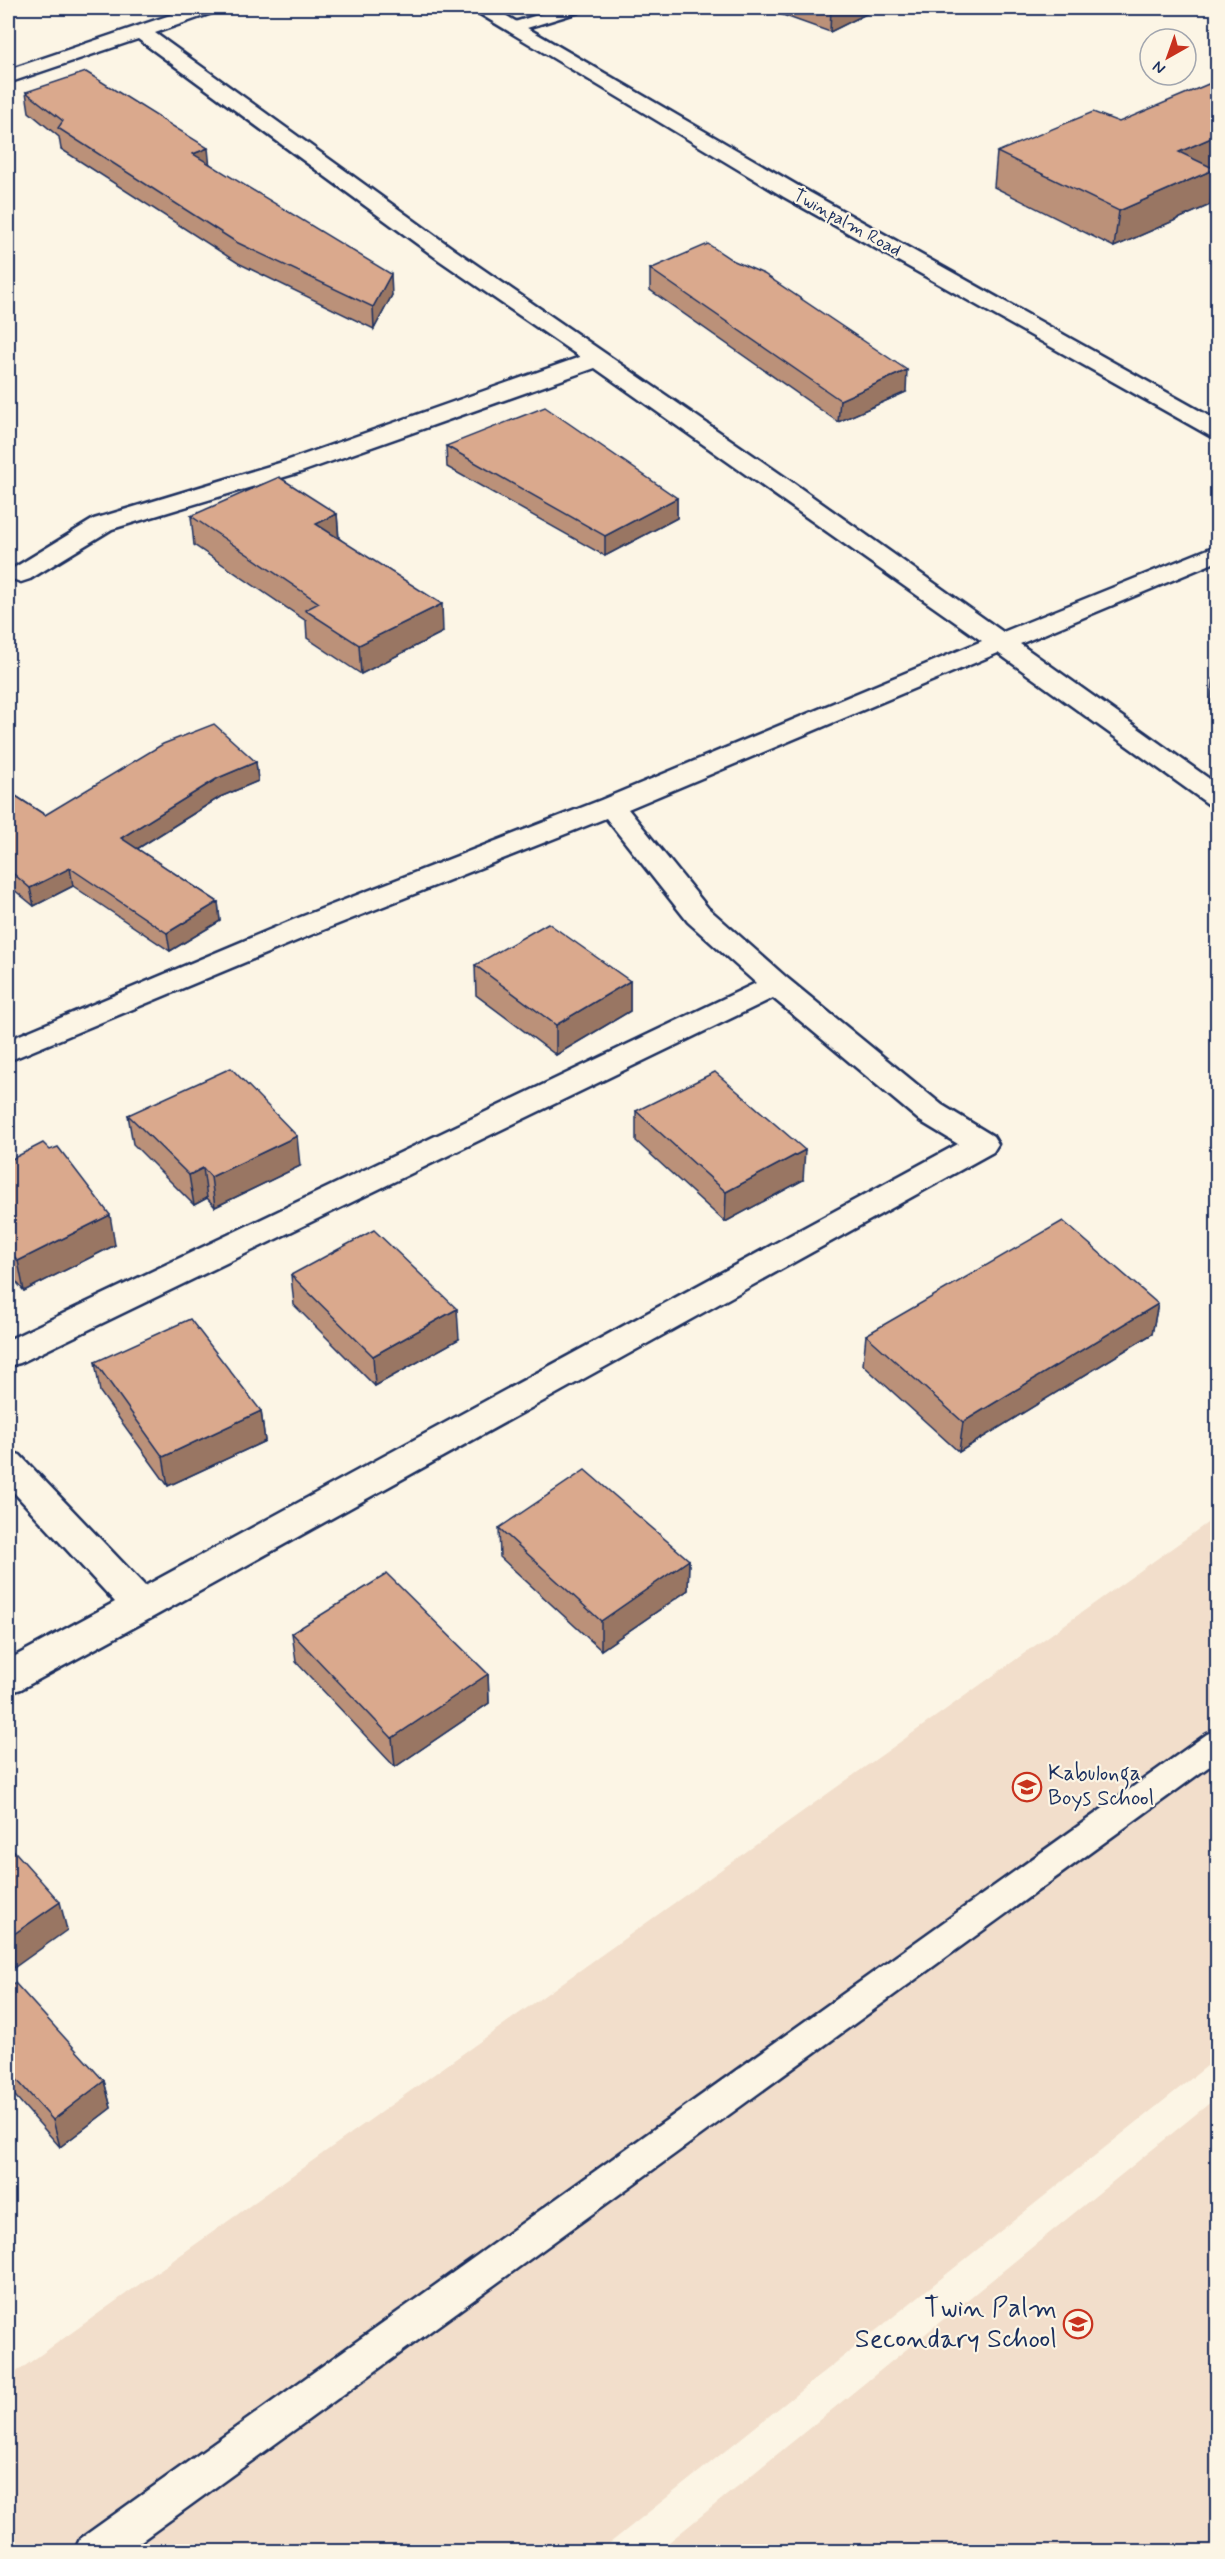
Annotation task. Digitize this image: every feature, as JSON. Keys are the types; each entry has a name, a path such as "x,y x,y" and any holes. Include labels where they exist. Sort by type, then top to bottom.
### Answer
{"street":[{"path":"8,77 208,8"},
{"name":"Twinpalm Road","path":"480,8 792,192 1218,431"},
{"path":"141,33 302,147 447,255 1002,643 1218,798"},
{"path":"21,574 103,524 295,466 598,359"},
{"path":"8,1051 303,927 611,806 1218,552"},
{"path":"8,1678 982,1144 931,1113 776,985 698,915 611,806"},
{"path":"8,1354 776,985"},
{"path":"8,1464 142,1606"}],"lane":[{"path":"514,27 576,8"},
{"path":"93,2552 1218,1743"}],"shaded area":[{"name":"Kabulonga Boys School","path":"1217,1516 1217,2058 600,2551 8,2551 8,2378"},
{"name":"Twin Palm Secondary School","path":"1217,2097 1217,2551 658,2551"}],"building":[{"path":"86,72 208,148 193,154 391,274 373,307 236,242 58,128 63,121 26,92"},
{"path":"1218,80 1218,135 1179,152 1215,169 1119,211 997,152 1093,112 1119,122"},
{"path":"708,244 732,260 764,274 907,370 840,400 650,269"},
{"path":"545,407 677,498 605,536 446,446"},
{"path":"279,477 337,514 316,524 442,604 359,645 305,610 319,603 191,516"},
{"path":"1218,654 1218,677 1215,677"},
{"path":"214,724 256,762 218,778 121,838 218,902 167,933 70,868 30,888 8,869 8,791 45,815 163,744"},
{"path":"548,923 630,981 556,1025 475,965"},
{"path":"231,1068 297,1136 211,1177 203,1168 189,1175 128,1115"},
{"path":"715,1072 805,1150 726,1192 636,1111"},
{"path":"43,1143 50,1150 58,1147 110,1215 18,1261 8,1249 8,1161"},
{"path":"1063,1221 1158,1304 963,1422 866,1335"},
{"path":"374,1230 457,1309 373,1356 291,1275"},
{"path":"190,1319 261,1411 163,1457 95,1362"},
{"path":"585,1470 689,1560 601,1621 499,1528"},
{"path":"387,1574 488,1674 392,1738 292,1633"},
{"path":"8,1844 60,1902 8,1938"},
{"path":"15,1983 104,2081 53,2120 8,2070 8,1989"}],"place":[{"name":"Kabulonga Boys School","path":"1027,1787"},
{"name":"Twin Palm Secondary School","path":"1078,2324"}]}
